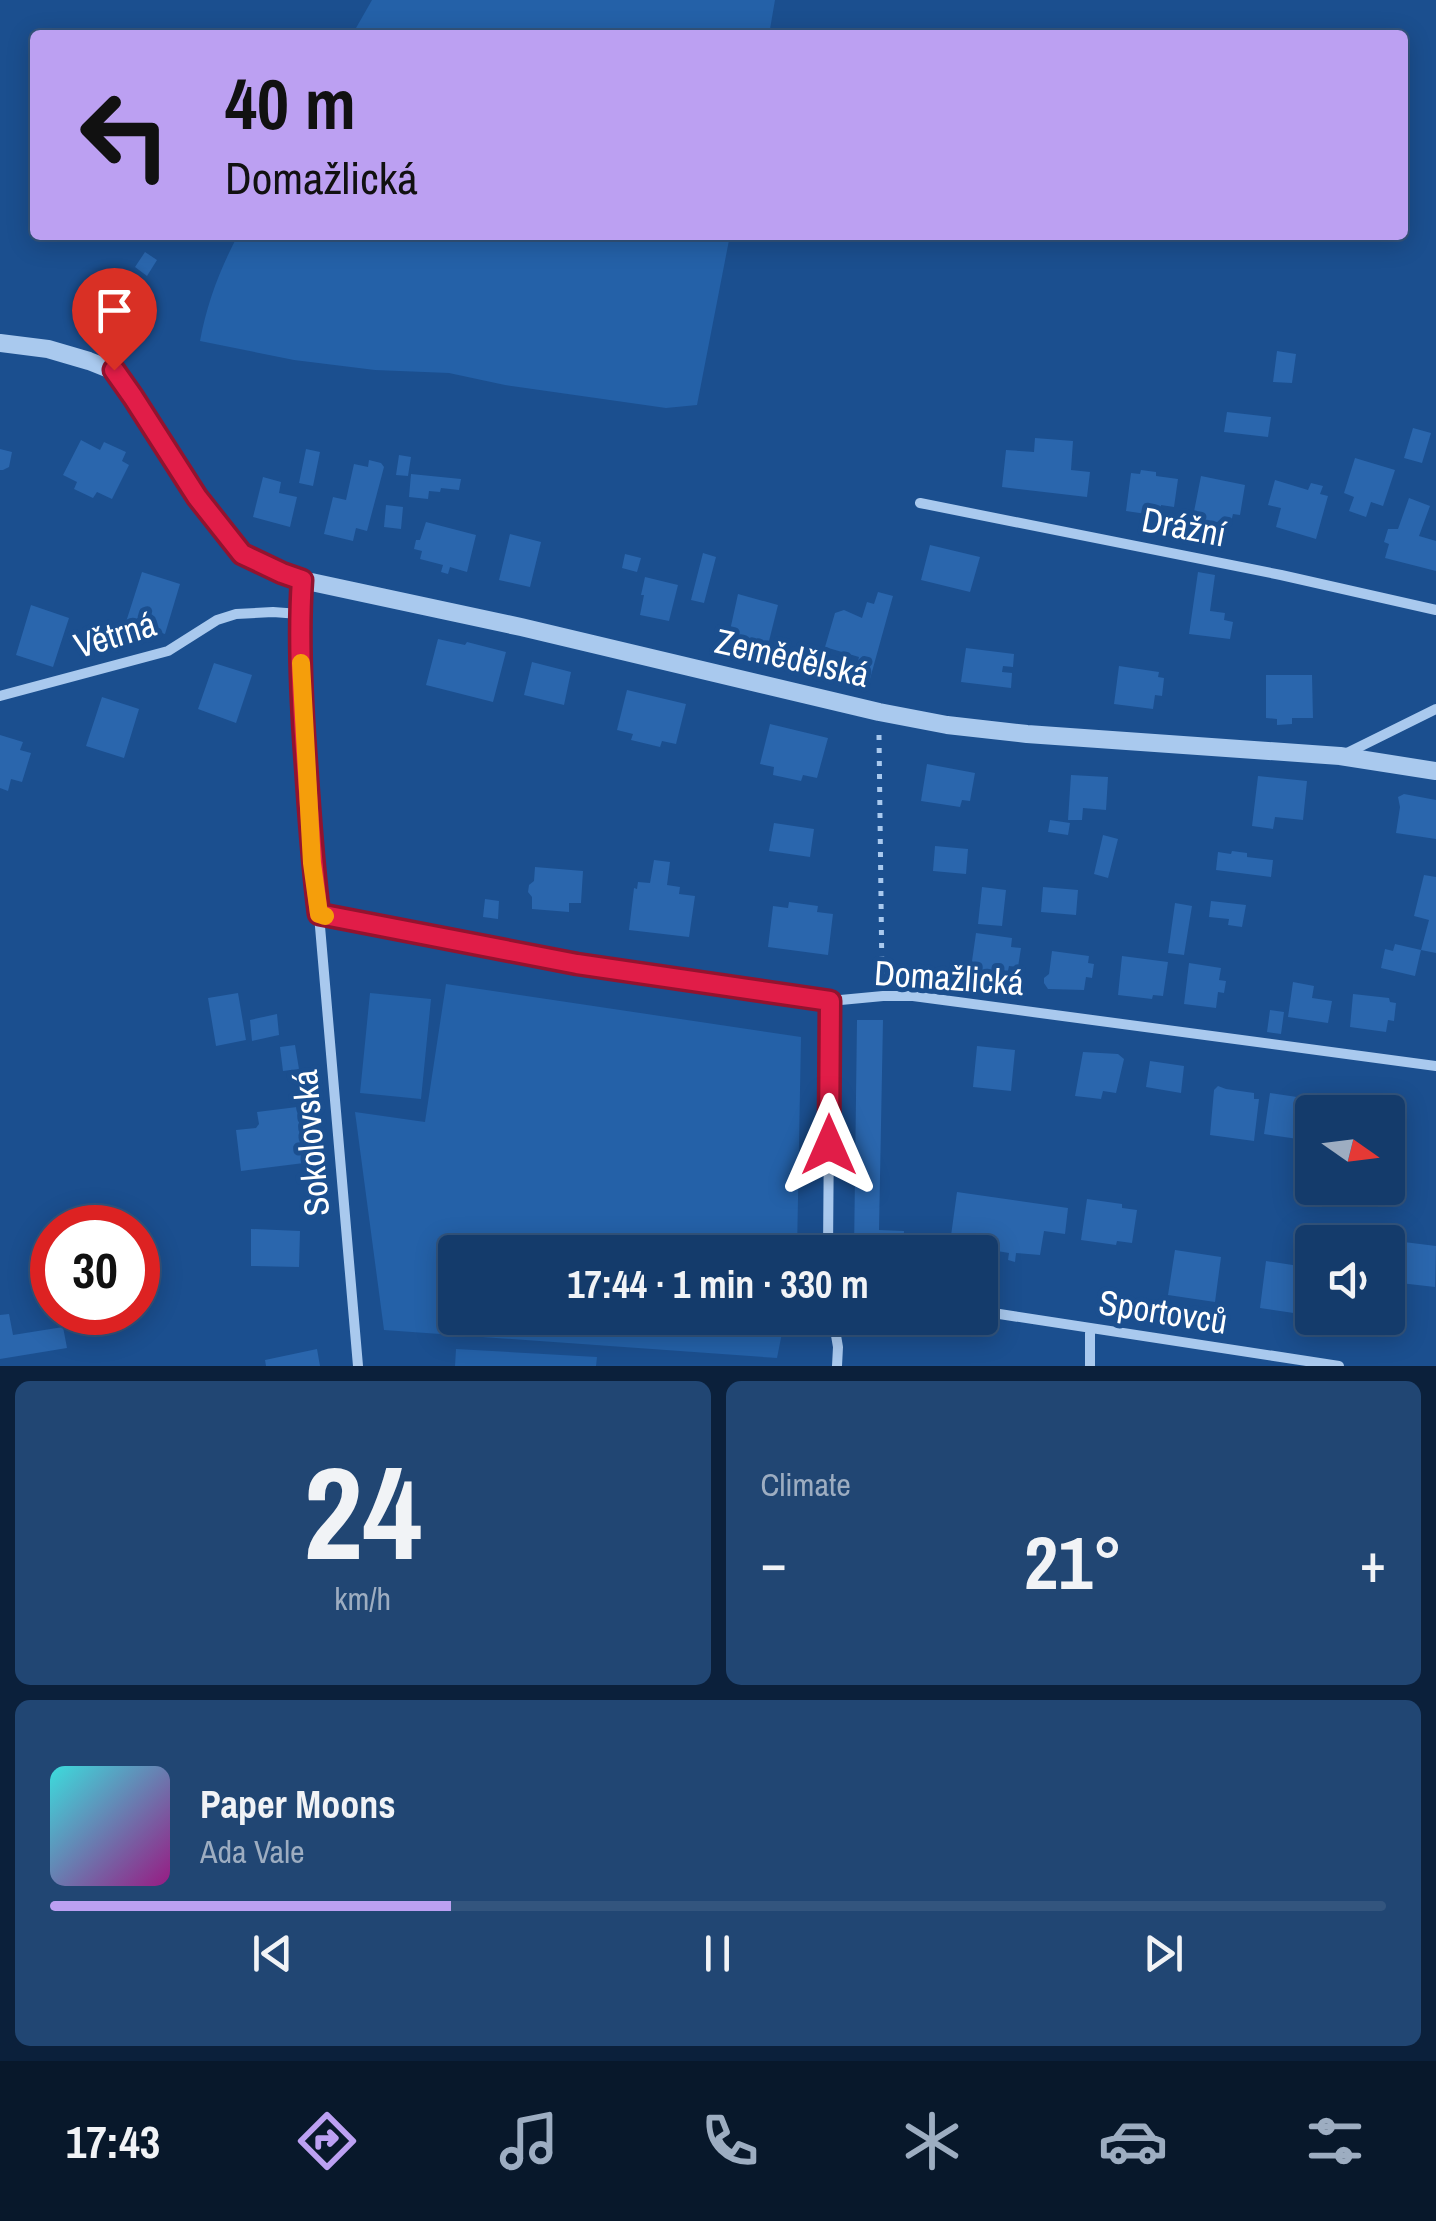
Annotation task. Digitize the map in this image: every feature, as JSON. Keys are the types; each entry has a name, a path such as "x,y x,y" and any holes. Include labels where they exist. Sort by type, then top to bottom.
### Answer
{"street":[{"name":"Zemědělská","path":"0,343 48,350 114,370 197,497 242,554 302,580 947,725 1340,756 1436,771"},
{"name":"Drážní","path":"920,503 1436,610"},
{"path":"302,580 303,725 319,914"},
{"name":"Větrná","path":"0,696 168,651 217,620 236,614 300,614"},
{"path":"1340,756 1436,709"},
{"name":"Domažlická","path":"319,914 577,964 830,1001 913,996 1436,1066"},
{"name":"Sokolovská","path":"319,914 358,1366"},
{"path":"828,1235 830,1001"},
{"name":"Sportovců","path":"998,1315 1339,1366"},
{"path":"1090,1329 1090,1366"},
{"path":"836,1335 837,1366"}],"path":[{"path":"879,712 883,996"}],"shaded area":[{"path":"372,0 775,0 770,30 355,30"},
{"path":"236,240 729,240 697,405 666,408 449,373 375,370 294,360 200,341"},
{"path":"446,984 801,1037 797,1235 438,1235 438,1334 384,1330 355,1112 425,1122"},
{"path":"370,993 431,999 421,1099 360,1093"},
{"path":"454,1335 782,1335 777,1358"},
{"path":"456,1349 597,1357 596,1366 455,1366"}],"building":[{"path":"145,252 157,260 147,276 135,267"},
{"path":"126,280 138,288 127,303 115,295"},
{"path":"1277,351 1296,354 1292,383 1273,382"},
{"path":"1227,412 1271,417 1268,437 1224,432"},
{"path":"1413,428 1431,433 1422,463 1404,458"},
{"path":"1035,438 1073,441 1071,470 1090,472 1087,497 1002,487 1006,450 1034,452"},
{"path":"81,440 100,450 104,442 126,452 122,461 129,465 112,499 97,492 93,498 74,489 77,482 63,475"},
{"path":"0,449 12,452 9,467 3,470 0,470"},
{"path":"306,449 320,452 313,486 299,483"},
{"path":"399,455 411,457 408,476 396,475"},
{"path":"1355,458 1395,470 1383,506 1371,502 1366,517 1349,511 1354,497 1344,493"},
{"path":"369,460 384,467 367,531 356,528 353,541 324,534 333,497 346,500 354,464 368,467"},
{"path":"1141,470 1178,479 1174,507 1161,505 1160,516 1126,511 1131,473 1140,474"},
{"path":"411,474 461,479 459,490 429,491 428,499 409,497"},
{"path":"1201,476 1245,485 1240,515 1233,514 1230,526 1216,523 1213,536 1190,532"},
{"path":"263,477 281,482 279,493 297,497 290,527 253,517"},
{"path":"1275,480 1308,490 1311,483 1323,486 1320,494 1328,496 1316,539 1276,527 1281,508 1268,505"},
{"path":"1409,498 1430,506 1419,536 1436,541 1436,571 1385,558 1388,529 1398,529"},
{"path":"386,505 403,507 401,529 384,527"},
{"path":"426,522 476,535 467,572 450,567 448,574 441,572 443,565 420,559 422,551 414,549"},
{"path":"510,534 541,542 530,587 499,580"},
{"path":"930,545 980,557 970,592 921,580"},
{"path":"703,553 716,557 704,603 691,600"},
{"path":"625,554 641,558 637,572 622,568"},
{"path":"142,572 180,584 165,634 126,622"},
{"path":"1198,572 1215,575 1210,611 1225,613 1224,620 1233,622 1230,639 1189,634"},
{"path":"645,577 678,585 669,621 640,615"},
{"path":"878,592 893,596 868,686 853,682 859,657 825,647 835,613 844,610 862,618 867,602 874,604"},
{"path":"738,594 778,605 768,645 729,635"},
{"path":"31,605 69,618 53,667 16,655"},
{"path":"438,639 506,652 493,702 426,685"},
{"path":"966,648 1014,654 1013,667 1003,666 1002,672 1012,673 1011,688 961,682"},
{"path":"532,662 571,672 564,705 524,695"},
{"path":"214,663 252,675 236,723 198,709"},
{"path":"1119,666 1159,672 1158,677 1164,678 1162,696 1155,695 1153,709 1114,704"},
{"path":"1266,675 1312,675 1313,718 1292,718 1292,724 1277,725 1277,719 1266,718"},
{"path":"627,690 686,704 676,744 662,741 660,747 631,740 633,734 617,730"},
{"path":"102,697 139,709 124,758 86,746"},
{"path":"770,724 828,738 817,778 803,775 801,781 773,775 774,767 760,764"},
{"path":"0,735 23,742 20,750 31,753 22,782 11,779 8,791 0,788"},
{"path":"927,764 975,773 970,801 962,800 960,807 921,801"},
{"path":"1071,775 1108,777 1106,810 1083,808 1082,820 1068,820"},
{"path":"1258,776 1307,781 1303,820 1275,817 1273,829 1252,826"},
{"path":"1404,794 1436,800 1436,839 1396,833 1398,797"},
{"path":"1050,820 1070,823 1068,835 1048,832"},
{"path":"774,823 814,829 810,857 769,851"},
{"path":"1103,835 1118,839 1108,878 1094,874"},
{"path":"935,846 968,849 966,874 933,871"},
{"path":"1232,851 1273,860 1271,877 1216,870 1218,852"},
{"path":"654,860 670,862 667,885 680,887 679,894 695,896 689,937 629,930 634,888 637,889 638,882 650,883"},
{"path":"535,867 583,871 581,903 569,903 569,912 532,909 528,892"},
{"path":"1424,875 1436,877 1436,953 1421,950 1429,920 1414,916"},
{"path":"982,887 1006,890 1002,926 978,924"},
{"path":"1043,887 1078,890 1076,915 1041,912"},
{"path":"485,899 499,901 498,919 483,917"},
{"path":"1211,901 1246,905 1242,927 1228,925 1229,919 1209,917"},
{"path":"789,902 818,906 817,912 833,914 828,955 768,947 773,906 788,908"},
{"path":"1175,903 1192,906 1184,955 1168,953"},
{"path":"976,933 1012,938 1011,947 1021,948 1018,967 1009,966 1006,980 970,975"},
{"path":"1395,944 1421,950 1415,976 1381,968 1385,949 1393,951"},
{"path":"1052,951 1089,956 1088,963 1094,964 1092,978 1086,977 1084,990 1048,989 1044,978 1049,974"},
{"path":"1122,956 1168,962 1163,996 1153,995 1152,999 1118,995"},
{"path":"1189,963 1221,968 1219,980 1226,981 1224,993 1218,992 1216,1008 1184,1004"},
{"path":"1293,982 1314,986 1312,998 1332,1001 1328,1023 1288,1017"},
{"path":"238,993 246,1040 216,1046 208,998"},
{"path":"1353,994 1389,998 1396,1003 1394,1021 1388,1020 1386,1032 1350,1027"},
{"path":"1270,1010 1284,1012 1281,1034 1267,1032"},
{"path":"277,1014 279,1035 252,1041 250,1020"},
{"path":"857,1020 883,1020 879,1230 904,1231 904,1235 854,1235"},
{"path":"295,1045 299,1069 283,1071 280,1047"},
{"path":"977,1046 1015,1050 1011,1091 973,1087"},
{"path":"1083,1052 1118,1054 1124,1059 1116,1093 1103,1091 1101,1099 1075,1096"},
{"path":"1150,1061 1184,1066 1181,1093 1146,1087"},
{"path":"1218,1086 1254,1093 1254,1099 1259,1099 1254,1141 1210,1135 1214,1090"},
{"path":"1270,1093 1295,1097 1295,1139 1264,1134"},
{"path":"297,1107 304,1163 241,1171 236,1130 256,1128 257,1112"},
{"path":"957,1192 1068,1208 1065,1234 1044,1231 1040,1255 1016,1253 1015,1262 1008,1260 1009,1253 998,1251 998,1235 951,1235"},
{"path":"1087,1199 1137,1210 1132,1243 1081,1240"},
{"path":"251,1229 300,1231 299,1267 251,1266"},
{"path":"1405,1242 1436,1246 1435,1287 1405,1284"},
{"path":"1175,1250 1221,1257 1215,1302 1168,1295"},
{"path":"1266,1261 1295,1265 1295,1313 1260,1308"},
{"path":"9,1314 13,1335 65,1335 67,1348 0,1359 0,1315"},
{"path":"317,1349 320,1366 266,1366 265,1360"}],"slow traffic":[{"path":"301,663 312,863 319,914 325,916"}],"route":[{"path":"114,370 197,497 242,554 302,580 303,725 319,914 577,964 830,1001 829,1145"}]}
